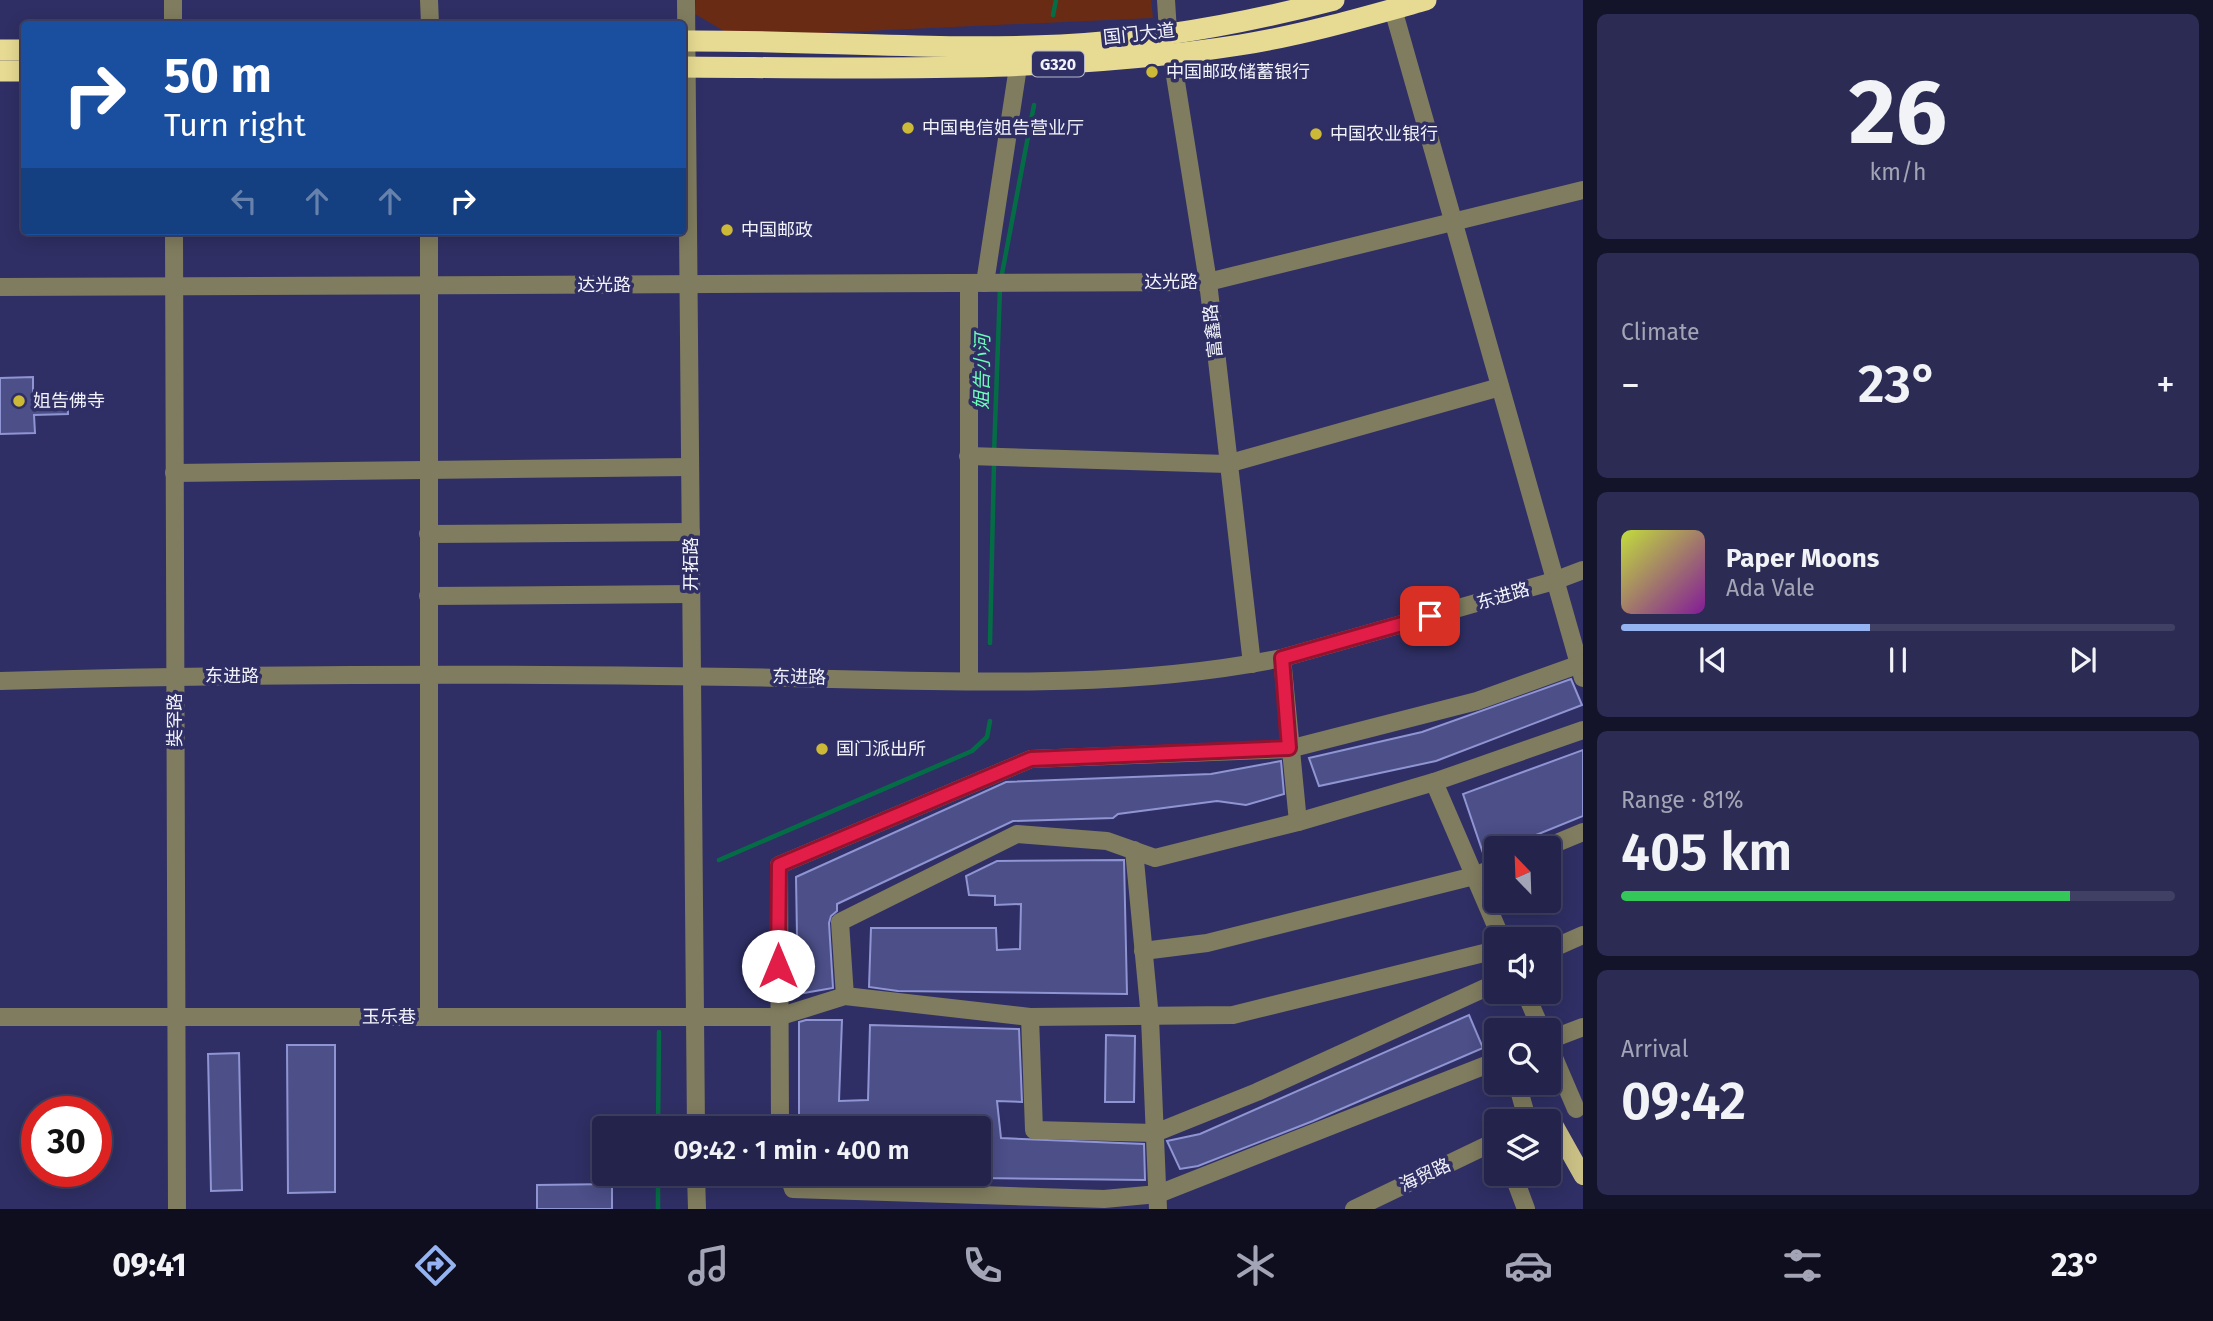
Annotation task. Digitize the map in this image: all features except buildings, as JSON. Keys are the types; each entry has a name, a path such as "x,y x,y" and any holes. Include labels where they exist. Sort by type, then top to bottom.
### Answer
{"highway":[{"name":"国门大道","path":"686,67 1018,67 1170,43 1334,0"},
{"name":"国门大道","path":"686,41 1170,43 1287,36 1426,0"},
{"path":"0,50 21,50"},
{"path":"0,71 21,71"}],"main road":[{"path":"1561,1139 1583,1176"}],"street":[{"path":"173,0 173,21"},
{"path":"429,0 430,21"},
{"name":"开拓路","path":"686,21 687,0"},
{"name":"富鑫路","path":"1166,0 1170,43 1208,282 1252,664"},
{"path":"780,1116 779,865 1031,759 1289,748 1477,701 1581,669 1393,9"},
{"path":"969,680 982,283 1018,67"},
{"name":"开拓路","path":"686,122 696,1116"},
{"name":"达光路","path":"0,287 1208,282 1583,190"},
{"name":"奘罕路","path":"174,235 177,1209"},
{"path":"429,235 429,1017"},
{"path":"976,456 1227,464 1500,387"},
{"path":"174,473 690,467"},
{"path":"428,534 691,532"},
{"name":"东进路","path":"0,681 175,676 692,676 1087,680 1252,664 1282,658 1554,581 1583,570"},
{"path":"428,596 691,594"},
{"path":"1282,658 1297,822"},
{"path":"1484,953 1233,1015 1150,1018 1030,1017 845,996 840,922 1017,834 1107,841 1155,858 1297,822 1434,782 1583,730"},
{"path":"1434,782 1496,927"},
{"path":"1561,841 1583,832"},
{"path":"1134,850 1150,1018 1158,1202"},
{"path":"1143,951 1207,943 1484,872"},
{"path":"1561,945 1583,935"},
{"path":"1030,1017 1034,1130 1155,1133 1269,1087 1484,988"},
{"name":"玉乐巷","path":"0,1017 778,1017 845,996"},
{"path":"1561,1035 1583,1027"},
{"path":"792,1186 793,1189 1158,1202 1484,1066"},
{"path":"1561,1070 1579,1107 1561,1116"},
{"name":"海贸路","path":"1354,1209 1484,1147"},
{"path":"696,1186 696,1209"},
{"path":"1517,1186 1526,1209"}],"shaded area":[{"path":"696,0 1151,0 1153,18 734,37 695,14"}],"waterway":[{"name":"姐告小河","path":"1053,15 1056,0"},
{"name":"姐告小河","path":"1001,279 1034,105"},
{"name":"姐告小河","path":"994,454 1000,288"},
{"name":"姐告小河","path":"990,643 994,463"},
{"name":"姐告小河","path":"719,860 972,751 987,737 990,721"},
{"name":"姐告小河","path":"658,1116 659,1032"},
{"name":"姐告小河","path":"658,1186 658,1209"}],"place":[{"name":"中国邮政储蓄银行","path":"1152,72"},
{"name":"中国电信姐告营业厅","path":"908,128"},
{"name":"中国农业银行","path":"1316,134"},
{"name":"中国邮政","path":"727,230"},
{"name":"姐告佛寺","path":"19,401"},
{"name":"国门派出所","path":"822,749"}],"route":[{"path":"778,966 779,865 1031,759 1289,748 1282,658 1430,616"}]}
